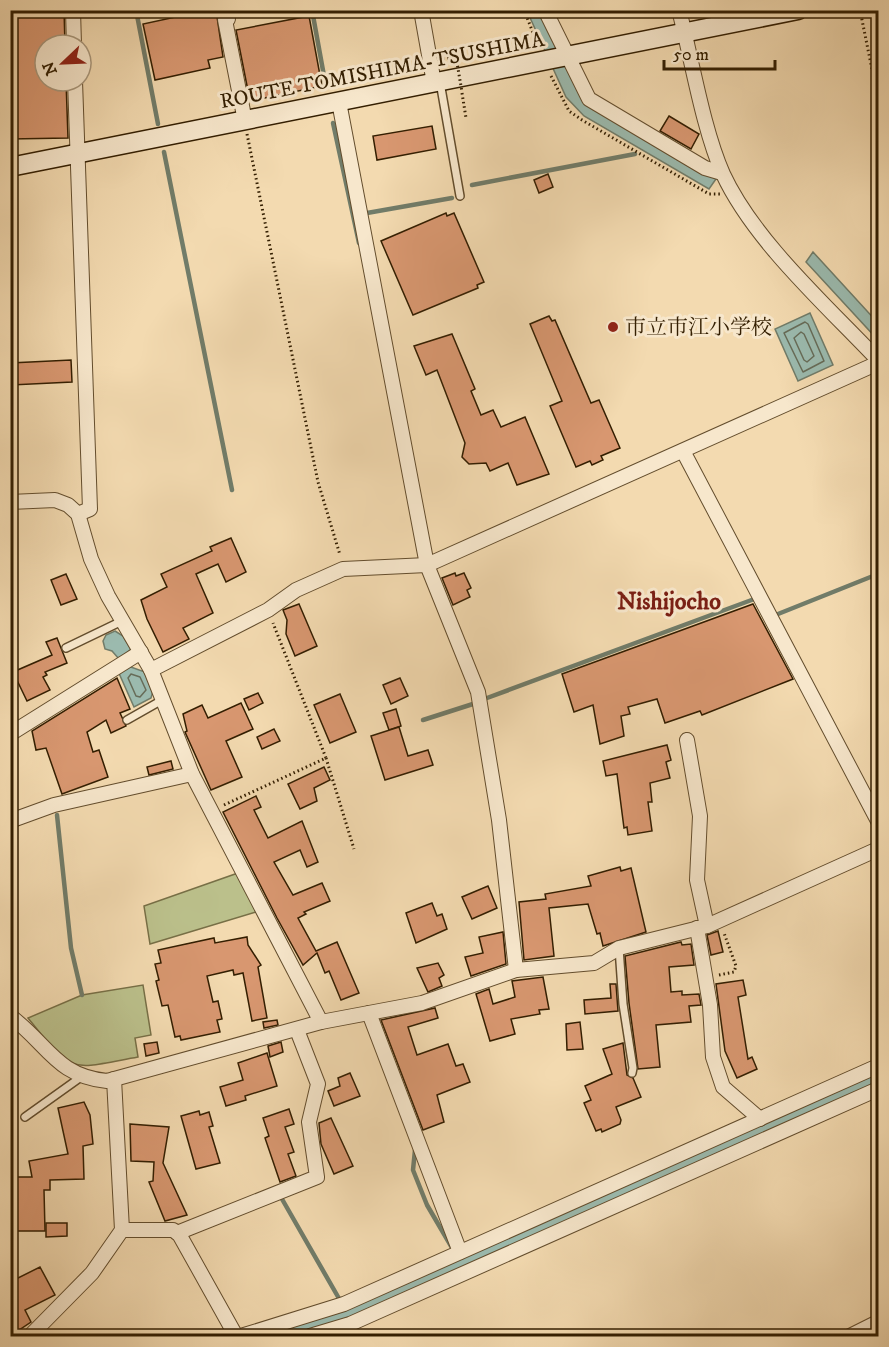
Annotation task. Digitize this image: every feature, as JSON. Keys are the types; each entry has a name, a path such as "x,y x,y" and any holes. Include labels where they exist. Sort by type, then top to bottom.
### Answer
{"main road":[{"name":"ROUTE TOMISHIMA-TSUSHIMA","path":"10,167 798,10"}],"street":[{"path":"73,10 74,33"},
{"path":"226,10 228,19 225,20 244,121"},
{"path":"420,10 437,82"},
{"path":"545,10 589,99 705,168 722,173"},
{"path":"151,670 268,610 296,590 344,569 427,565 879,361 764,237 740,207 722,173 679,10"},
{"path":"75,93 90,509 78,514"},
{"path":"339,102 427,565 478,692 499,820 516,970"},
{"path":"682,451 879,821"},
{"path":"10,502 55,500 78,514 91,559 122,621 151,670 192,774 210,812 321,1022"},
{"path":"10,734 141,652"},
{"path":"687,740 700,816 697,880 708,925 705,978 710,1005 713,1057 723,1087 760,1119"},
{"path":"10,821 54,805 192,774"},
{"path":"10,1016 28,1029 60,1064 81,1077 114,1079 321,1022 422,1003 516,970 594,963 619,948 708,925 879,849"},
{"path":"369,1013 460,1252"},
{"path":"122,1230 155,1229 177,1233 317,1177 309,1122 318,1084 297,1030"},
{"path":"241,1336 323,1313 879,1066"},
{"path":"30,1336 92,1273 122,1230 114,1079"},
{"path":"310,1336 350,1324 879,1089"},
{"path":"177,1233 236,1336"},
{"path":"850,1336 879,1322"}],"lane":[{"path":"437,82 460,196"},
{"path":"66,648 122,621"},
{"path":"127,720 164,699"},
{"path":"619,948 622,1004 632,1073"},
{"path":"25,1117 81,1077"}],"path":[{"path":"860,10 879,99"},
{"path":"456,57 466,118"},
{"path":"244,121 318,482 344,569"},
{"path":"268,610 326,758 354,849"},
{"path":"210,812 326,758"},
{"path":"705,978 734,972 736,966 708,925"}],"green space":[{"path":"238,873 256,912 150,944 144,906"},
{"path":"143,985 151,1035 135,1038 138,1057 97,1064 74,1064 64,1059 55,1050 28,1018 82,995"}],"water":[{"path":"527,11 540,11 589,105 716,179 709,189 584,116 566,97"},
{"path":"813,252 878,323 878,340 806,262"},
{"path":"810,313 833,365 798,381 775,329"},
{"path":"115,631 123,636 131,649 119,659 112,651 105,649 103,641 106,635"},
{"path":"128,666 145,672 153,691 151,698 134,707 118,671"},
{"path":"878,1071 878,1084 330,1327 290,1336 254,1336"}],"building":[{"path":"10,10 64,10 65,33 33,33 33,93 66,93 68,138 10,139"},
{"path":"216,10 223,57 208,60 210,68 155,80 143,24"},
{"path":"309,16 322,86 250,101 236,30"},
{"path":"669,116 699,134 691,149 660,131"},
{"path":"432,126 436,149 377,160 373,136"},
{"path":"548,174 553,187 539,193 534,180"},
{"path":"446,213 447,216 454,213 484,282 477,285 478,288 413,315 381,241"},
{"path":"549,316 552,321 555,320 591,403 599,400 620,448 601,456 603,460 592,465 590,461 576,467 550,406 562,401 530,324"},
{"path":"452,334 475,389 471,391 481,415 493,410 501,427 525,417 549,474 517,485 508,463 490,471 486,463 469,464 462,457 465,443 437,370 426,375 414,346"},
{"path":"71,360 72,382 11,385 10,363"},
{"path":"231,538 246,572 226,582 218,564 196,574 213,613 183,628 189,639 163,652 147,619 141,600 167,587 161,574 212,551 210,547"},
{"path":"455,573 456,576 464,573 471,588 467,590 470,597 453,605 442,578"},
{"path":"66,574 77,599 61,605 51,580"},
{"path":"299,604 317,646 295,656 286,634 287,620 283,610"},
{"path":"753,604 793,679 702,715 700,711 665,723 657,699 628,707 630,714 621,716 624,736 600,744 593,705 574,712 562,674"},
{"path":"57,638 67,663 45,672 47,675 43,677 50,690 27,701 13,672 52,655 46,642"},
{"path":"117,678 130,709 120,713 126,726 111,733 106,720 87,732 93,752 99,750 108,777 62,794 46,748 36,750 32,731"},
{"path":"400,678 408,696 391,704 383,685"},
{"path":"258,693 263,703 249,710 244,699"},
{"path":"340,694 356,732 330,743 314,705"},
{"path":"241,703 253,729 226,741 242,777 211,790 185,732 187,731 183,714 202,705 208,718"},
{"path":"396,709 401,726 389,730 383,713"},
{"path":"399,727 408,756 428,750 433,765 385,780 371,736"},
{"path":"274,729 280,741 262,749 257,737"},
{"path":"667,745 671,760 666,762 670,778 650,783 652,802 648,802 652,831 628,835 627,827 624,828 617,774 606,776 603,761"},
{"path":"171,761 173,769 149,775 147,767"},
{"path":"324,767 330,780 314,788 317,801 300,809 288,784"},
{"path":"256,796 261,807 254,810 268,838 302,821 318,862 307,867 300,850 274,862 293,895 322,883 330,901 304,912 306,914 298,918 316,951 337,942 359,993 341,1000 329,971 325,973 317,953 303,965 277,918 223,812"},
{"path":"620,867 621,871 631,868 646,932 603,946 588,904 549,908 554,956 524,960 519,902 546,899 545,894 591,886 588,876"},
{"path":"488,886 497,908 472,919 462,897"},
{"path":"432,903 437,916 442,914 447,929 416,943 406,913"},
{"path":"718,931 723,952 711,955 707,935"},
{"path":"503,932 506,964 471,976 465,957 483,953 479,937"},
{"path":"247,937 248,945 261,965 258,967 267,1018 252,1021 243,973 234,975 233,970 207,976 213,1002 218,1001 222,1019 217,1020 220,1032 181,1040 180,1036 175,1037 168,1005 162,1006 156,981 159,980 155,964 161,963 158,950 214,938 215,943"},
{"path":"681,942 682,945 691,944 694,965 669,967 671,992 682,991 682,995 699,994 701,1005 689,1006 691,1022 656,1025 660,1067 638,1069 625,956"},
{"path":"438,963 444,975 439,978 442,986 428,992 417,968"},
{"path":"543,977 549,1009 539,1010 540,1014 511,1019 515,1034 490,1041 476,994 489,989 493,1004 515,997 512,981"},
{"path":"743,980 746,995 738,997 748,1059 752,1057 757,1069 737,1078 725,1051 716,984"},
{"path":"610,984 616,984 618,1011 585,1014 584,1000 611,998"},
{"path":"435,1008 438,1018 408,1027 417,1055 448,1044 456,1066 463,1064 470,1082 437,1095 444,1122 423,1130 381,1020"},
{"path":"277,1020 278,1025 264,1028 263,1022"},
{"path":"580,1022 583,1049 567,1050 566,1024"},
{"path":"157,1042 159,1053 146,1056 144,1044"},
{"path":"281,1042 283,1052 270,1057 268,1046"},
{"path":"623,1043 627,1075 633,1078 641,1097 616,1107 621,1120 620,1124 602,1132 601,1129 596,1131 584,1103 591,1100 585,1086 612,1074 603,1049"},
{"path":"267,1053 277,1086 245,1096 246,1100 226,1106 220,1087 243,1080 238,1063"},
{"path":"350,1073 360,1096 334,1106 328,1091 340,1086 338,1078"},
{"path":"84,1102 90,1115 93,1144 83,1146 84,1179 50,1180 50,1190 44,1190 45,1231 15,1231 14,1177 32,1177 29,1161 68,1154 58,1108"},
{"path":"289,1109 294,1124 285,1127 294,1152 288,1154 296,1176 280,1182 265,1138 269,1136 263,1118"},
{"path":"199,1111 200,1115 209,1112 213,1126 209,1127 220,1163 196,1169 181,1116"},
{"path":"331,1118 353,1166 334,1174 321,1144 319,1123"},
{"path":"130,1124 169,1127 163,1163 187,1215 165,1221 149,1182 153,1181 154,1162 131,1161"},
{"path":"46,1223 67,1223 67,1236 46,1237"},
{"path":"40,1267 55,1295 25,1310 31,1322 10,1336 10,1282"}],"waterway":[{"path":"136,10 158,124"},
{"path":"312,10 326,87"},
{"path":"333,123 359,243"},
{"path":"164,152 232,490"},
{"path":"472,185 635,154"},
{"path":"367,213 452,198"},
{"path":"773,616 878,574"},
{"path":"487,698 757,598"},
{"path":"423,720 476,703"},
{"path":"57,815 71,948 82,995"},
{"path":"415,1150 413,1170 427,1205 451,1246"},
{"path":"282,1199 341,1302"}],"place":[{"name":"市立市江小学校","path":"613,327"}],"district":[{"name":"Nishijocho","path":"669,601"}]}
